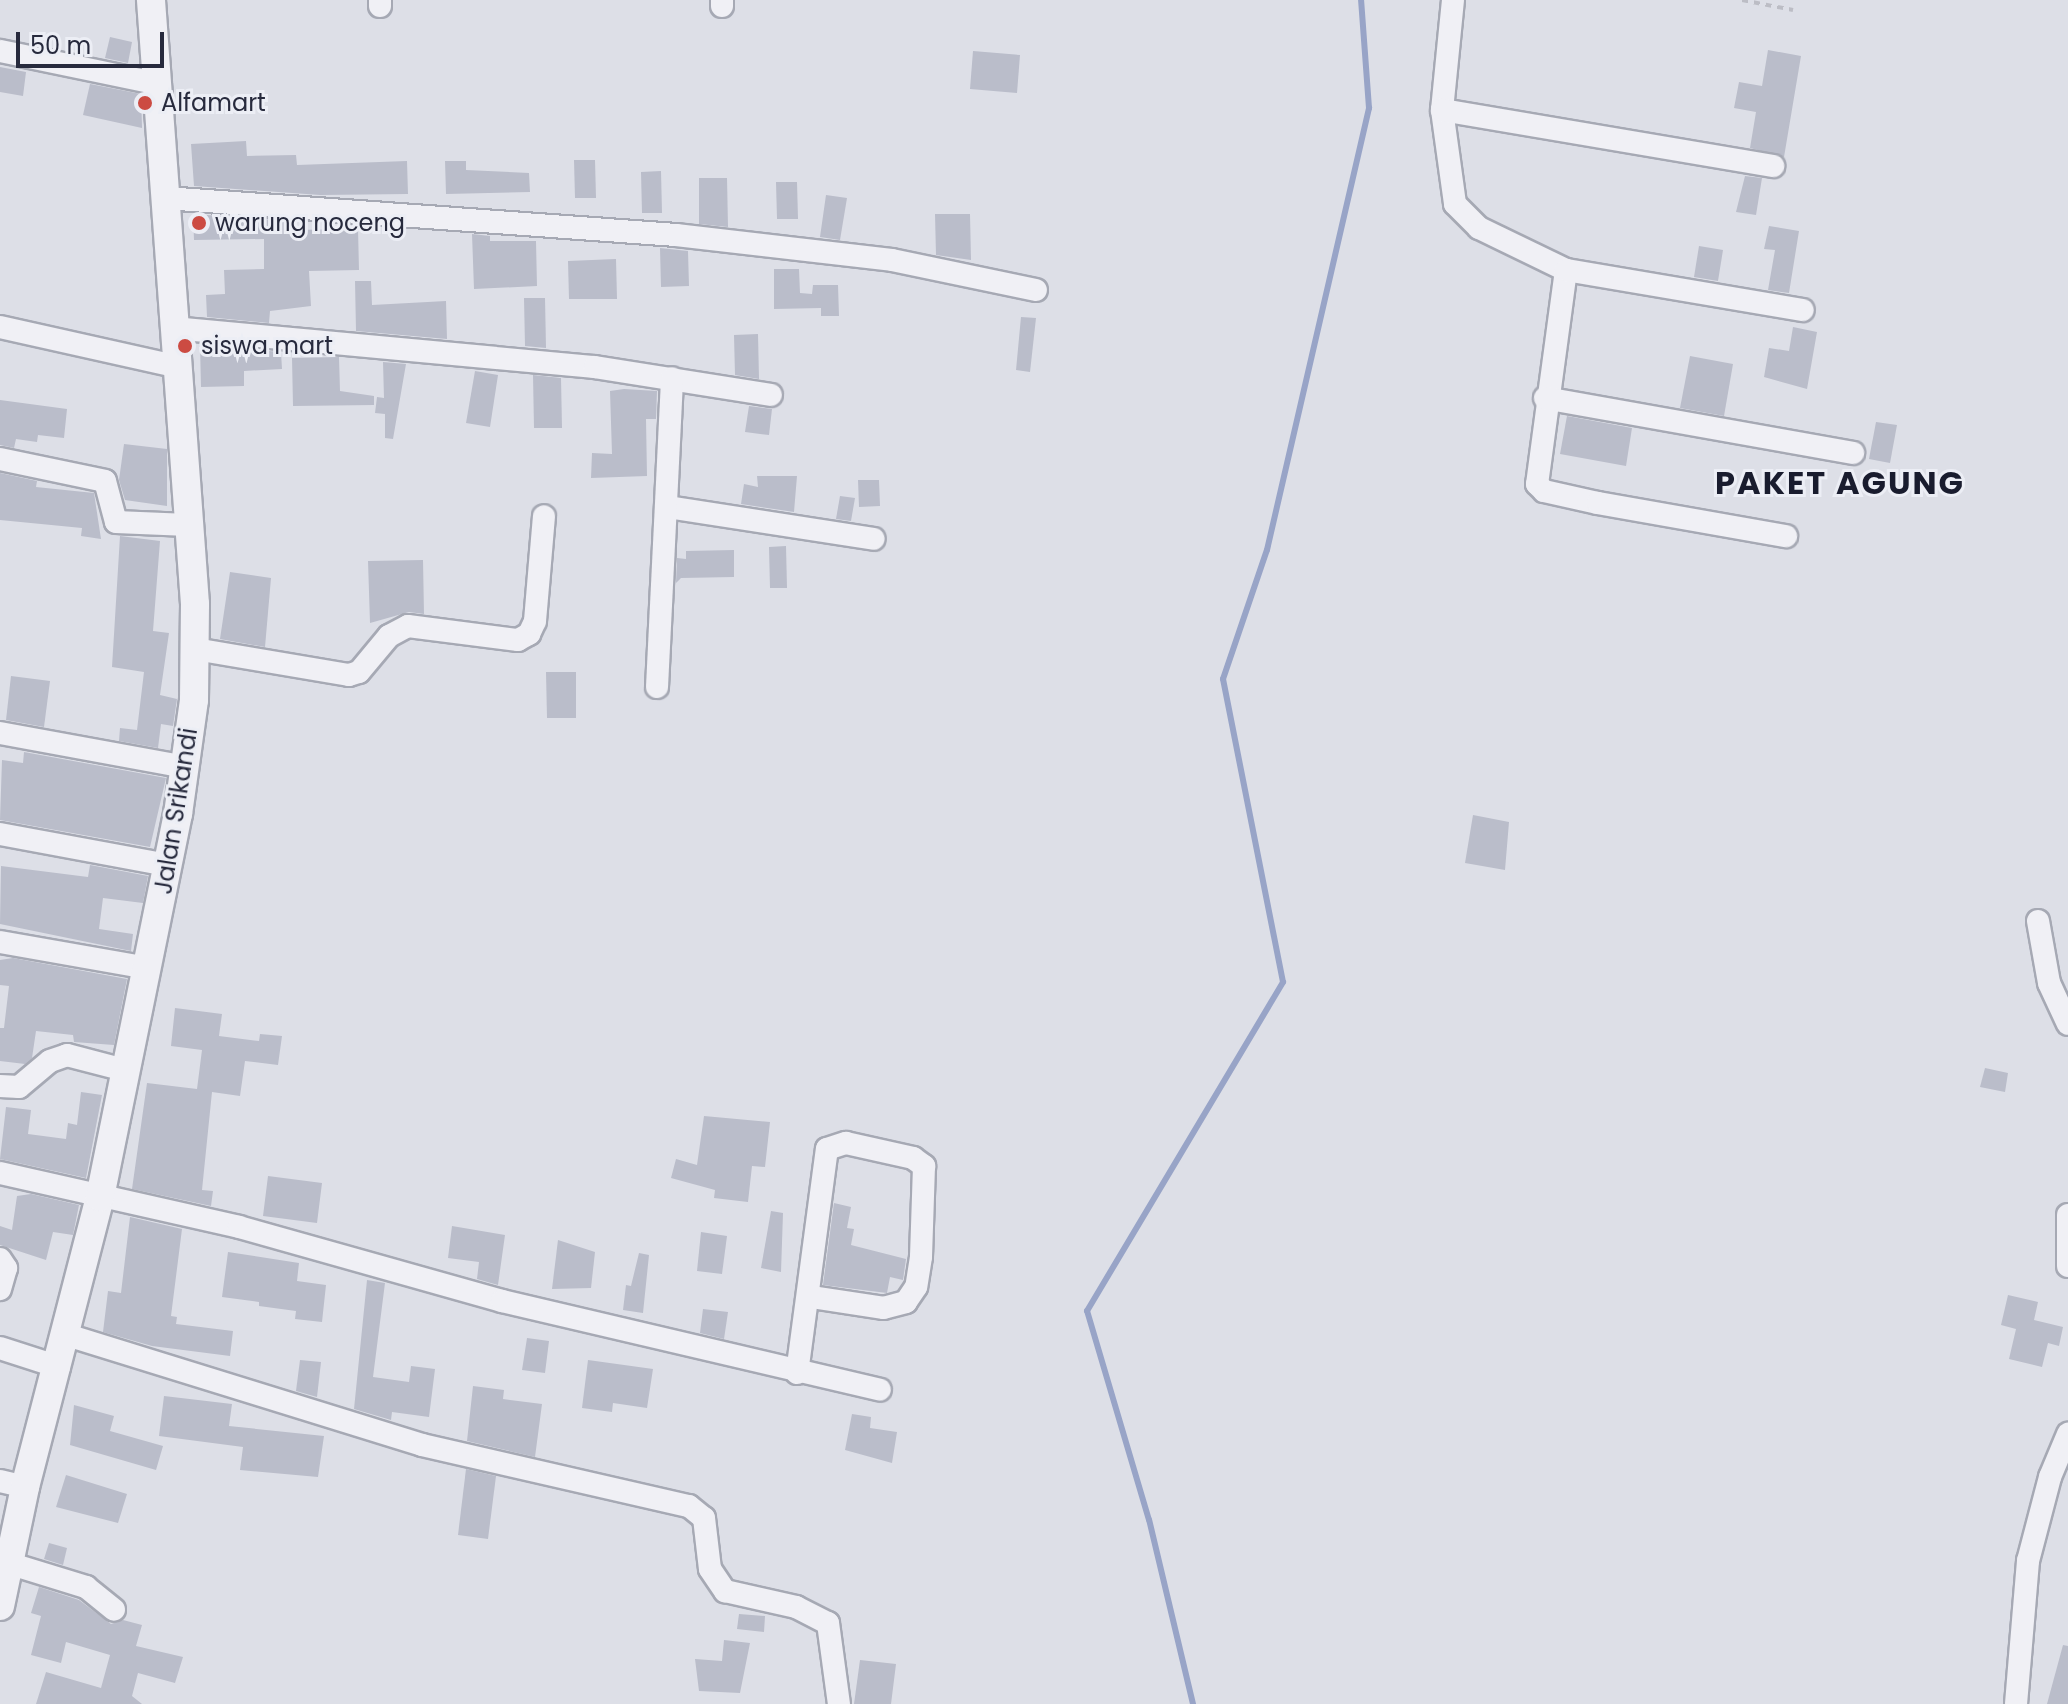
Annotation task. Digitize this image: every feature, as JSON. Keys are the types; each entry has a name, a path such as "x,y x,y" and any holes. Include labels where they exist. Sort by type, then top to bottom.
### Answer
{"street":[{"name":"Jalan Srikandi","path":"0,1603 8,1563 12,1484 59,1367 67,1335 100,1197 124,1070 148,968 185,767 195,649 151,0"},
{"path":"1453,0 1442,110 1446,160 1461,213 1479,228 1566,270 1803,310"},
{"path":"0,51 155,83"},
{"path":"1442,110 1773,166"},
{"path":"165,198 676,235 892,260 1036,290"},
{"path":"1566,270 1535,473 1544,491 1786,536"},
{"path":"0,327 175,366"},
{"path":"173,328 384,344 672,378 771,395"},
{"path":"657,687 672,378"},
{"path":"1545,398 1853,453"},
{"path":"0,459 105,481 116,522 188,525"},
{"path":"668,507 874,539"},
{"path":"195,649 349,675 359,672 389,636 408,626 518,640 529,634 535,621 544,516"},
{"path":"0,733 185,767"},
{"path":"0,834 168,865"},
{"path":"2038,921 2049,983 2068,1024"},
{"path":"0,942 148,968"},
{"path":"0,1086 27,1083 50,1061 67,1055 124,1070"},
{"path":"797,1373 811,1297 816,1207 827,1149 846,1143 913,1158 924,1166 921,1257 916,1287 906,1302 884,1308 811,1297"},
{"path":"0,1173 239,1227 502,1301 797,1373 880,1390"},
{"path":"2068,1215 2068,1266"},
{"path":"0,1259 6,1268 0,1289"},
{"path":"67,1335 422,1445 689,1506 704,1518 710,1569 725,1591 796,1607 828,1623 839,1704"},
{"path":"0,1348 59,1367"},
{"path":"2016,1704 2028,1561 2050,1477 2068,1434"},
{"path":"8,1563 86,1587 114,1610"}],"path":[{"path":"1742,0 1793,10"}],"building":[{"path":"110,37 132,42 128,63 105,58"},
{"path":"1768,50 1801,56 1784,157 1750,148 1756,112 1734,108 1739,82 1762,86"},
{"path":"973,51 1020,55 1017,93 970,89"},
{"path":"0,67 26,72 23,96 0,92"},
{"path":"90,84 141,94 142,128 83,115"},
{"path":"246,141 247,156 296,155 297,165 407,161 408,194 320,195 194,186 191,144"},
{"path":"574,160 595,160 596,198 575,198"},
{"path":"445,161 466,161 466,170 529,173 530,192 446,194"},
{"path":"661,171 662,213 642,213 641,172"},
{"path":"1745,176 1762,178 1756,215 1736,212"},
{"path":"699,178 727,178 728,227 699,224"},
{"path":"776,182 797,182 798,219 777,219"},
{"path":"826,195 847,198 840,240 820,237"},
{"path":"193,214 290,221 291,230 358,229 359,270 309,271 311,306 270,311 269,323 207,317 206,295 225,294 224,270 264,269 264,239 194,240"},
{"path":"935,214 970,214 971,260 936,255"},
{"path":"1769,226 1799,231 1789,293 1768,290 1775,250 1764,249"},
{"path":"472,234 490,236 490,241 536,241 537,286 474,289"},
{"path":"1699,246 1723,250 1718,281 1694,277"},
{"path":"660,248 688,251 689,286 661,287"},
{"path":"616,259 617,299 569,299 568,261"},
{"path":"774,269 799,269 800,293 812,294 813,285 838,285 839,316 821,316 821,308 774,309"},
{"path":"355,281 371,281 372,305 446,301 447,339 356,331"},
{"path":"524,298 545,298 546,348 525,346"},
{"path":"1021,317 1036,318 1030,372 1016,370"},
{"path":"1793,327 1817,332 1807,389 1764,377 1769,348 1789,351"},
{"path":"758,334 759,379 735,375 734,335"},
{"path":"200,345 281,352 282,369 244,371 244,386 201,387"},
{"path":"1690,356 1733,364 1724,416 1680,408"},
{"path":"339,357 340,391 374,396 374,405 293,406 292,358"},
{"path":"383,362 406,364 393,439 385,438 385,414 375,413 377,397 384,398"},
{"path":"475,371 498,375 490,427 466,423"},
{"path":"533,375 561,378 562,428 534,428"},
{"path":"610,391 657,391 656,419 646,419 647,476 591,478 592,453 612,454"},
{"path":"0,400 67,409 64,438 38,435 37,442 16,439 14,448 0,445"},
{"path":"749,406 772,409 769,435 745,432"},
{"path":"1567,416 1632,428 1626,466 1560,454"},
{"path":"1876,422 1897,425 1890,463 1869,459"},
{"path":"124,444 167,449 167,506 125,500 119,480"},
{"path":"0,473 37,481 36,487 94,493 101,539 81,536 82,528 0,520"},
{"path":"757,476 797,476 794,512 741,504 744,484 758,487"},
{"path":"858,480 879,480 880,506 859,507"},
{"path":"840,496 855,498 851,521 836,519"},
{"path":"120,536 160,541 153,631 169,633 160,695 177,699 173,726 161,724 158,748 119,741 120,728 137,730 144,672 112,667"},
{"path":"786,546 787,588 770,588 769,547"},
{"path":"734,550 734,577 681,578 676,583 677,558 686,559 686,551"},
{"path":"423,560 424,614 409,612 370,623 368,561"},
{"path":"230,572 271,578 265,647 220,639"},
{"path":"546,672 576,672 576,718 547,718"},
{"path":"11,676 50,681 44,727 6,720"},
{"path":"24,752 166,778 150,847 0,820 2,760 23,763"},
{"path":"1473,815 1509,822 1505,870 1465,863"},
{"path":"90,865 148,876 143,903 103,898 99,929 133,934 131,951 0,924 1,866 88,877"},
{"path":"13,958 127,979 114,1045 74,1042 73,1035 36,1031 32,1058 25,1064 0,1061 0,1028 4,1028 9,986 0,985 0,960"},
{"path":"175,1008 222,1014 219,1036 259,1041 260,1034 282,1036 278,1065 245,1061 240,1096 212,1092 202,1190 213,1191 211,1206 132,1189 147,1083 197,1089 202,1050 171,1046"},
{"path":"1985,1068 2008,1073 2005,1092 1980,1087"},
{"path":"81,1092 102,1095 86,1178 0,1159 6,1107 31,1110 28,1134 66,1139 68,1123 77,1125"},
{"path":"704,1116 770,1122 765,1167 752,1166 748,1202 714,1198 715,1190 671,1178 676,1159 697,1165"},
{"path":"268,1176 322,1183 317,1223 263,1216"},
{"path":"31,1194 79,1205 73,1235 53,1232 46,1260 0,1245 0,1226 12,1230 17,1196"},
{"path":"834,1203 851,1207 847,1228 854,1229 851,1245 906,1259 903,1280 890,1277 887,1293 823,1285"},
{"path":"771,1211 783,1213 781,1272 761,1268"},
{"path":"130,1217 182,1229 171,1316 177,1317 176,1324 233,1331 230,1356 152,1346 103,1332 108,1291 121,1293"},
{"path":"452,1226 505,1235 498,1285 477,1279 479,1262 448,1258"},
{"path":"701,1232 727,1236 722,1274 697,1271"},
{"path":"558,1240 595,1252 591,1288 552,1289"},
{"path":"228,1252 299,1263 297,1281 326,1285 322,1322 295,1319 296,1311 222,1297"},
{"path":"639,1253 649,1255 643,1313 623,1310 626,1285 631,1286"},
{"path":"367,1280 385,1283 373,1377 409,1382 411,1366 435,1369 429,1417 392,1412 391,1420 354,1409"},
{"path":"2008,1295 2038,1302 2034,1320 2063,1327 2059,1346 2048,1343 2042,1367 2009,1359 2016,1329 2001,1325"},
{"path":"703,1309 728,1312 724,1339 700,1333"},
{"path":"527,1338 549,1341 545,1373 522,1370"},
{"path":"300,1360 321,1362 317,1397 296,1391"},
{"path":"588,1360 653,1369 647,1408 613,1403 612,1412 582,1408"},
{"path":"473,1386 504,1390 503,1399 542,1404 535,1457 467,1441"},
{"path":"164,1396 232,1404 229,1426 324,1436 318,1477 240,1470 243,1447 159,1436"},
{"path":"74,1405 114,1416 110,1431 163,1446 156,1470 70,1445"},
{"path":"852,1414 871,1417 870,1428 897,1432 892,1463 845,1450"},
{"path":"466,1469 496,1476 488,1539 458,1535"},
{"path":"66,1475 127,1494 118,1523 56,1507"},
{"path":"49,1543 67,1548 63,1565 44,1559"},
{"path":"39,1587 79,1600 111,1624 123,1620 142,1625 136,1646 183,1657 175,1683 138,1673 132,1696 142,1704 36,1704 46,1672 101,1688 110,1655 66,1642 61,1663 31,1655 41,1616 31,1613"},
{"path":"739,1614 765,1616 764,1632 737,1629"},
{"path":"724,1640 750,1643 740,1693 699,1691 695,1659 722,1661"},
{"path":"2063,1645 2068,1646 2068,1704 2047,1704"},
{"path":"860,1660 896,1664 891,1704 854,1704"}],"waterway":[{"path":"1193,1704 1149,1520 1087,1311 1283,982 1223,679 1267,550 1369,108 1361,0"}],"place":[{"name":"Alfamart","path":"145,103"},
{"name":"warung noceng","path":"199,223"},
{"name":"siswa mart","path":"185,346"}],"district":[{"name":"PAKET AGUNG","path":"1840,483"}]}
